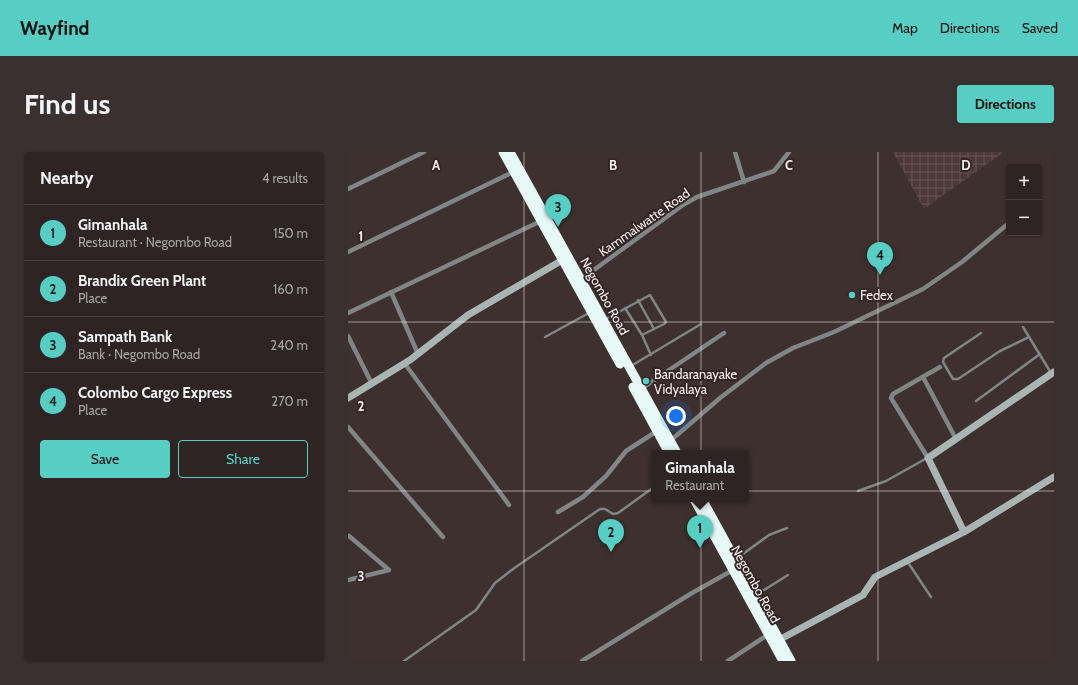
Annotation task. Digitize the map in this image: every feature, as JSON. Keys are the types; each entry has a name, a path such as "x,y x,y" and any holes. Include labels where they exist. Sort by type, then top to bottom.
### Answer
{"highway":[{"name":"Negombo Road","path":"503,152 541,221 565,258"},
{"name":"Negombo Road","path":"510,152 565,258 603,321 641,389 668,447"},
{"name":"Negombo Road","path":"578,281 591,312 657,432 668,447"},
{"name":"Negombo Road","path":"696,502 769,634 791,661"},
{"name":"Negombo Road","path":"704,502 755,595 783,661"}],"main road":[{"path":"348,398 405,364 468,315 565,258"},
{"path":"964,532 928,458 1053,372"},
{"path":"776,642 864,595 875,577 964,532 1054,477"}],"street":[{"path":"348,189 424,152"},
{"path":"735,152 744,182"},
{"name":"Kammalwatte Road","path":"578,281 683,205 697,197 774,171 789,152"},
{"path":"348,252 513,172"},
{"path":"348,313 541,221"},
{"path":"668,447 720,398 766,363 793,348 834,332 923,289 962,262 1006,226"},
{"path":"391,292 418,354"},
{"path":"641,389 724,333"},
{"path":"348,336 372,384"},
{"path":"405,364 509,504"},
{"path":"928,458 891,398 893,394 940,367"},
{"path":"923,377 956,439"},
{"path":"348,427 444,537"},
{"path":"558,512 583,497 606,476 626,452 657,432"},
{"path":"348,580 389,570 349,536"},
{"path":"582,661 692,593 733,570"},
{"path":"728,661 769,634"}],"lane":[{"path":"603,321 638,300 648,295 651,296 664,319 664,324 642,335"},
{"path":"638,300 654,329"},
{"path":"625,308 642,335 651,354"},
{"path":"545,337 591,312"},
{"path":"629,368 701,324"},
{"path":"1023,327 1053,372"},
{"path":"982,333 944,358 943,362 953,379 958,379 1000,351 1029,337"},
{"path":"976,400 1040,354"},
{"path":"858,491 886,481 919,465 928,458"},
{"path":"404,661 476,610 496,583 513,569 600,510 605,509 613,514 618,513 651,489"},
{"path":"735,560 769,535 787,528"},
{"path":"907,561 932,597"},
{"path":"755,595 788,575"}],"shaded area":[{"path":"893,152 1004,152 924,209"}],"place":[{"name":"Sampath Bank","path":"558,227"},
{"name":"Colombo Cargo Express","path":"880,275"},
{"name":"Fedex","path":"852,295"},
{"name":"Bandaranayake Vidyalaya","path":"646,381"},
{"name":"Gimanhala","path":"700,548"},
{"name":"Brandix Green Plant","path":"611,552"}]}
